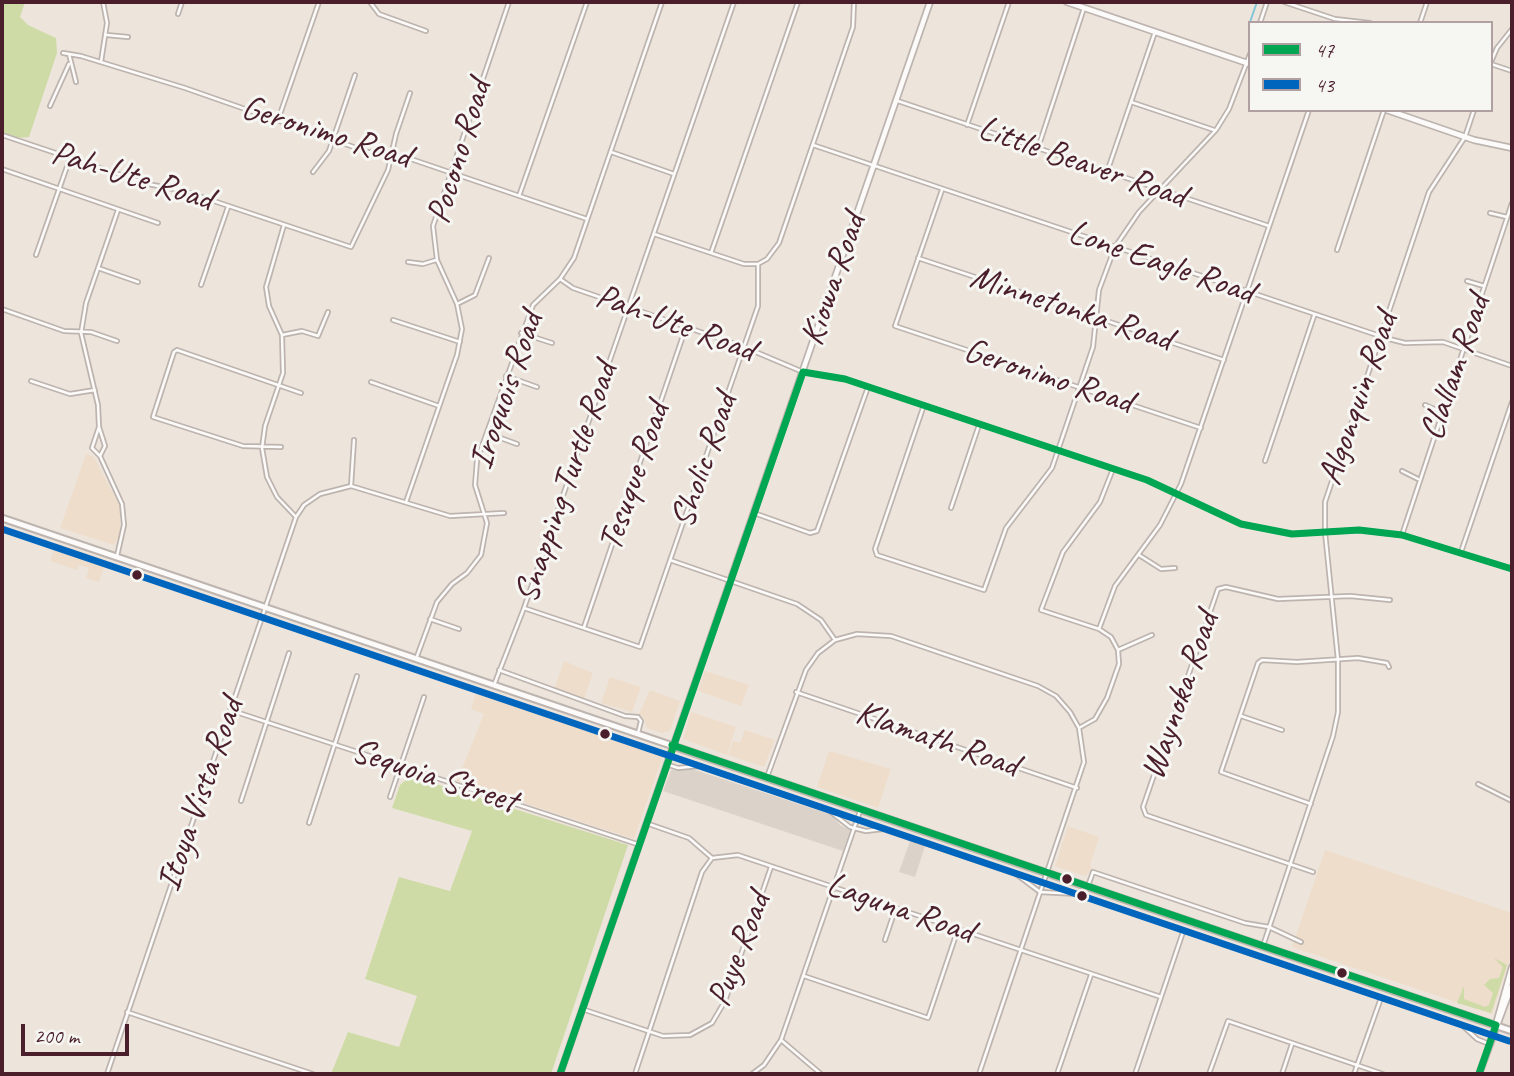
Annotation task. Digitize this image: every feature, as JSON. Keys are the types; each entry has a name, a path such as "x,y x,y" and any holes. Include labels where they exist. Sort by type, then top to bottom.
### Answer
{"main road":[{"path":"2,518 1512,1031"}],"street":[{"path":"101,62 107,35 103,2"},
{"path":"178,14 182,2"},
{"path":"278,120 319,2"},
{"path":"370,2 379,15 426,31"},
{"name":"Pocono Road","path":"406,502 460,343 462,329 457,304 437,260 433,226 509,2"},
{"path":"519,196 587,2"},
{"name":"Iroquois Road","path":"416,659 440,597 467,573 481,555 487,532 475,472 487,433 533,305 560,279 574,258 662,2"},
{"name":"Snapping Turtle Road","path":"494,685 524,608 734,2"},
{"path":"711,253 798,2"},
{"path":"653,233 744,264 758,264 767,259 779,243 853,27 854,2"},
{"name":"Kiowa Road","path":"560,1074 930,2"},
{"path":"967,125 1009,2"},
{"path":"924,405 875,549 877,555 984,590 1006,528 1052,468 1093,347 1102,279 1115,247 1130,223 1216,130 1229,109 1248,63 1067,2"},
{"path":"1262,21 1267,2"},
{"path":"1284,2 1335,19 1352,21"},
{"path":"1421,21 1427,2"},
{"path":"1038,148 1085,8"},
{"path":"1493,59 1502,41 1512,30"},
{"path":"1107,172 1156,32"},
{"path":"107,35 128,37"},
{"name":"Geronimo Road","path":"63,53 101,62 333,140 392,157 408,158 587,219"},
{"path":"69,54 69,64 76,82"},
{"path":"50,106 69,64"},
{"path":"1493,64 1512,71"},
{"path":"313,172 325,160 355,75"},
{"path":"392,157 396,134 410,93"},
{"name":"Little Beaver Road","path":"896,100 1269,226"},
{"path":"1131,102 1216,130"},
{"path":"1099,629 1115,586 1160,525 1177,492 1308,112"},
{"path":"1337,250 1385,112"},
{"path":"1392,112 1465,137 1512,148"},
{"name":"Algonquin Road","path":"1263,946 1311,804 1338,712 1338,660 1325,532 1325,502 1429,191 1465,137 1473,112"},
{"name":"Pah-Ute Road","path":"2,135 351,247 392,157"},
{"name":"Lone Eagle Road","path":"813,145 1380,336 1405,343 1443,342 1512,366"},
{"path":"611,152 674,174"},
{"path":"36,255 70,158"},
{"path":"2,169 158,223"},
{"path":"918,258 943,189"},
{"name":"Clallam Road","path":"1402,535 1418,479 1512,203"},
{"path":"201,285 228,207"},
{"path":"100,456 105,446 101,440 95,390 81,332 86,303 118,210"},
{"path":"1490,213 1507,217"},
{"path":"284,225 266,287 269,306 282,335 284,355 280,386 265,426 262,448 267,477 277,497 296,517 304,505 320,494 351,486 450,516 504,513"},
{"path":"457,304 475,295 489,258"},
{"name":"Geronimo Road","path":"918,258 895,326 1201,428"},
{"name":"Minnetonka Road","path":"918,258 1224,360"},
{"path":"408,262 423,264 437,260"},
{"name":"Sholic Road","path":"584,627 640,647 758,306 758,264"},
{"path":"98,268 138,282"},
{"name":"Pah-Ute Road","path":"560,279 573,288 744,347 803,372 845,379 1113,468 1177,492 1241,524 1270,532 1371,531 1402,535 1461,551 1512,569"},
{"path":"1467,281 1484,286"},
{"path":"2,309 64,331 91,332 117,341"},
{"path":"282,335 302,331 318,336 328,312"},
{"path":"1265,461 1315,314"},
{"path":"393,320 460,343"},
{"name":"Tesuque Road","path":"584,627 686,327"},
{"path":"521,333 552,343"},
{"path":"281,447 243,446 153,417 177,350 301,393"},
{"path":"506,376 537,387"},
{"path":"32,381 70,394 95,390"},
{"path":"372,383 439,406"},
{"path":"754,513 810,533 817,531 868,387"},
{"path":"1461,551 1512,402"},
{"path":"1425,405 1441,412"},
{"path":"951,508 980,424"},
{"path":"99,427 92,447 100,456 122,504 124,525 117,557"},
{"path":"487,433 517,444"},
{"path":"96,440 101,440"},
{"path":"351,486 354,440"},
{"path":"1079,728 1095,719 1107,698 1119,664 1118,650 1111,637 1099,629 1041,610 1063,552 1100,502 1113,468"},
{"path":"1402,471 1418,479"},
{"name":"Itoya Vista Road","path":"107,1074 296,517"},
{"path":"1139,555 1161,569 1175,568"},
{"path":"670,560 809,610 821,620 835,640"},
{"name":"Waynoka Road","path":"1290,864 1146,816 1143,807 1220,587 1278,600 1331,597"},
{"path":"1331,597 1390,600"},
{"path":"524,608 584,627"},
{"path":"430,619 459,629"},
{"path":"767,777 806,670 818,653 835,640 857,634 879,633 1038,686 1064,704 1079,728 1084,762 979,1074"},
{"path":"1118,650 1152,635"},
{"path":"240,802 289,653"},
{"path":"1311,804 1221,772 1258,663 1262,660 1375,660 1389,667"},
{"path":"499,670 625,716 638,717 641,721 638,733"},
{"path":"309,823 357,676"},
{"name":"Klamath Road","path":"796,692 1077,788"},
{"path":"390,797 424,697"},
{"name":"Sequoia Street","path":"230,710 638,844"},
{"path":"1241,716 1282,730"},
{"path":"666,764 678,768 699,766 827,809 854,828 866,831 883,829 1016,874 1040,892 1077,894 1216,941"},
{"path":"1478,784 1512,801"},
{"path":"752,1074 764,1065 781,1040 860,809"},
{"path":"635,1074 702,872 712,858 689,838 645,823"},
{"name":"Laguna Road","path":"712,858 738,855 1161,997"},
{"path":"1290,864 1313,872"},
{"name":"Puye Road","path":"582,1009 663,1036 690,1035 712,1023 720,1013 772,866"},
{"path":"1088,886 1093,872 1245,923 1269,927 1301,942"},
{"path":"885,940 895,908"},
{"path":"804,976 928,1018 958,929"},
{"path":"1135,1074 1184,930"},
{"path":"1249,953 1462,1025 1477,1039 1489,1044"},
{"path":"1496,1025 1496,1015 1512,967"},
{"path":"1057,1074 1091,974"},
{"path":"1479,1074 1512,985"},
{"path":"1354,1074 1381,998"},
{"path":"127,1012 313,1074"},
{"path":"1209,1074 1228,1021 1383,1074"},
{"path":"781,1040 821,1074"},
{"path":"1282,1074 1292,1044"}],"shaded area":[{"path":"86,454 94,457 120,507 120,535 114,545 60,528"},
{"path":"56,543 106,560 99,582 86,578 89,568 79,565 77,570 50,561"},
{"path":"564,661 593,673 584,699 554,689"},
{"path":"705,671 749,685 741,706 698,691"},
{"path":"610,677 641,687 632,712 601,703"},
{"path":"478,688 660,750 663,756 634,839 457,781 484,714 471,709"},
{"path":"650,690 680,701 670,731 662,733 647,728 644,718 639,714"},
{"path":"691,712 736,727 727,755 683,739"},
{"path":"745,730 775,740 764,767 728,755 733,741 740,743"},
{"path":"829,751 891,769 878,808 817,787"},
{"path":"689,768 832,815 840,825 850,830 843,851 663,791 671,770"},
{"path":"1068,826 1099,837 1090,865 1092,869 1085,876 1055,866"},
{"path":"910,841 925,846 915,877 899,872"},
{"path":"1325,850 1512,913 1512,952 1492,1014 1292,947"}],"green space":[{"path":"2,2 25,2 20,17 28,25 56,38 57,53 29,137 2,139"},
{"path":"411,776 628,845 551,1074 331,1074 348,1032 399,1047 417,996 365,979 399,877 450,891 472,831 392,808 400,785"},
{"path":"1494,958 1507,965 1491,1013 1457,1003 1464,986 1464,999 1485,1007 1489,1005 1493,993 1484,985 1490,979 1499,978 1503,967"}],"waterway":[{"path":"1250,21 1257,2"}],"transit line":[{"name":"47","path":"560,1074 803,372 845,379 1147,480 1241,524 1292,534 1359,530 1402,535 1512,569"},
{"name":"43","path":"2,529 1509,1041"},
{"name":"47","path":"672,745 1496,1025 1479,1074"}]}
